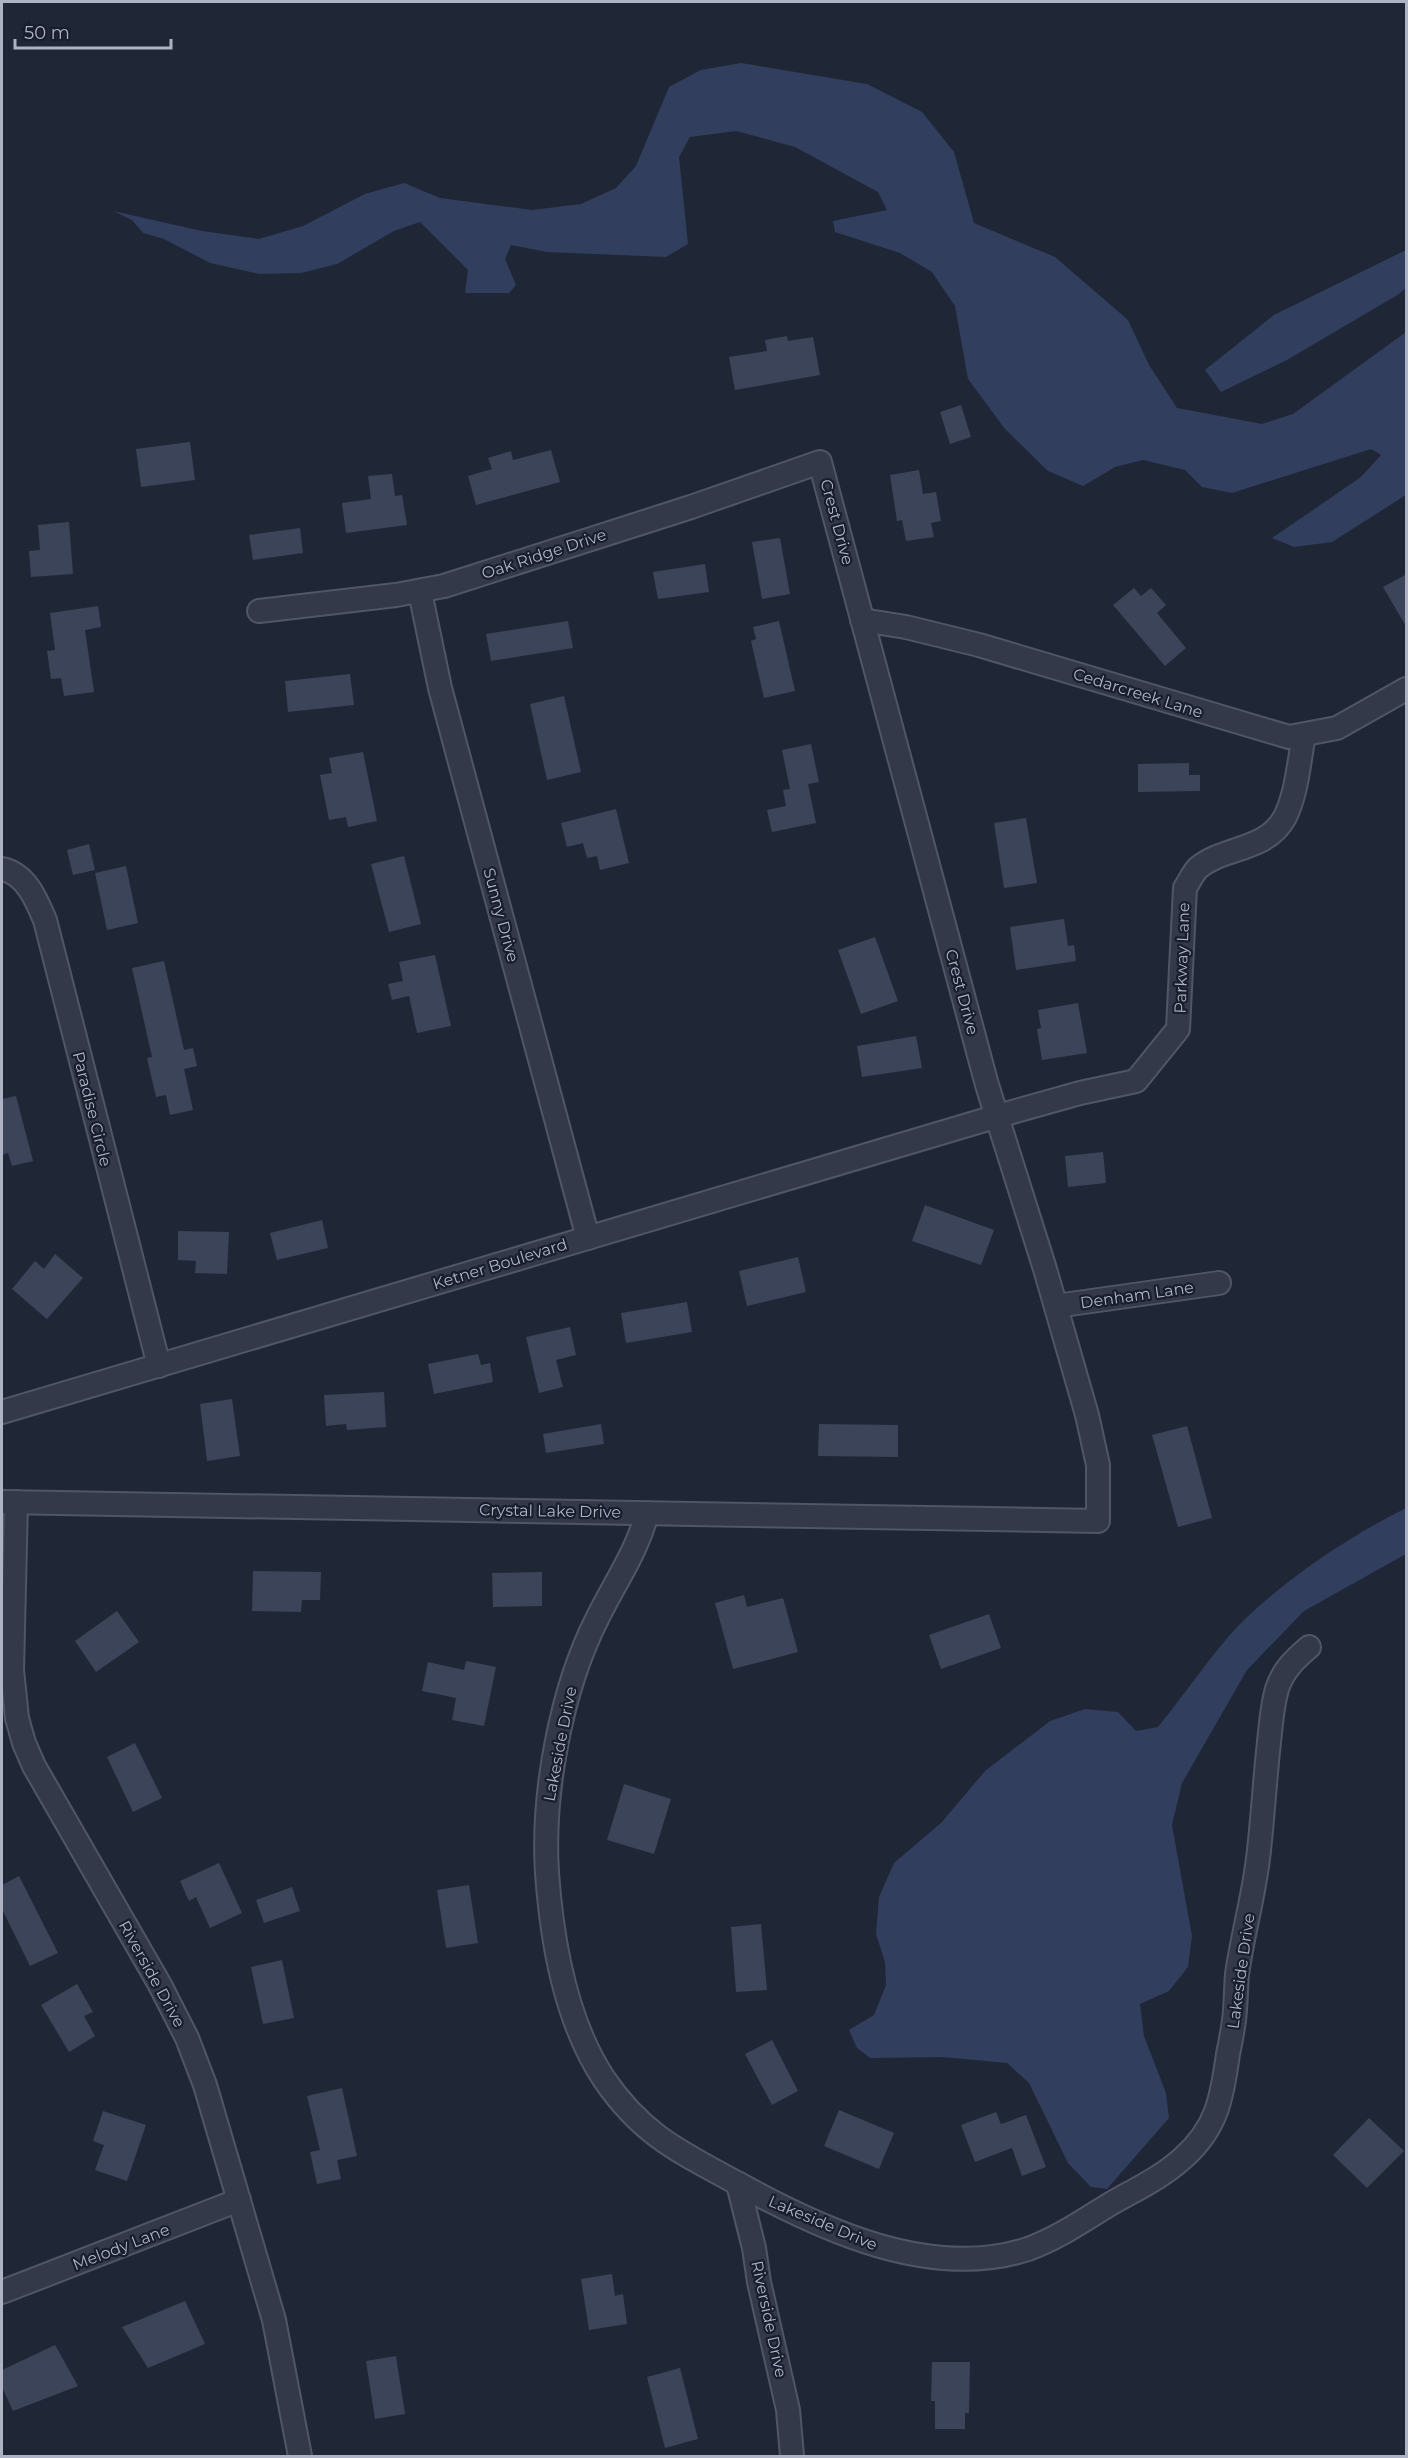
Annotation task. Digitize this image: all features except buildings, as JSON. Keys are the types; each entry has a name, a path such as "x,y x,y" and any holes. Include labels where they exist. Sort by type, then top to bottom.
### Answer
{"street":[{"name":"Oak Ridge Drive","path":"259,611 420,592 691,507 820,462"},
{"name":"Crest Drive","path":"820,462 948,944 1087,1415 1098,1465 1098,1521"},
{"name":"Sunny Drive","path":"420,592 440,688 588,1238"},
{"name":"Cedarcreek Lane","path":"862,620 906,627 979,645 1289,737 1337,728 1407,690"},
{"name":"Parkway Lane","path":"998,1116 1136,1080 1178,1029 1185,888 1197,869 1214,859 1251,847 1278,825 1285,816 1294,787 1304,735"},
{"name":"Paradise Circle","path":"2,869 10,871 26,884 45,920 159,1366"},
{"name":"Ketner Boulevard","path":"2,1412 851,1162 998,1116"},
{"name":"Denham Lane","path":"1056,1306 1219,1283"},
{"name":"Crystal Lake Drive","path":"9,1502 1098,1521"},
{"name":"Riverside Drive","path":"9,1502 12,1670 17,1718 24,1743 54,1802 160,1985 182,2027 205,2085 274,2320 300,2457"},
{"name":"Lakeside Drive","path":"646,1513 626,1566 579,1658 565,1707 550,1783 547,1869 552,1926 566,1992 589,2052 604,2080 641,2125 663,2143 738,2184 811,2220 877,2247 932,2256 996,2256 1031,2248 1082,2224 1104,2208 1160,2176 1185,2157 1207,2133 1220,2105 1235,2013 1237,1977 1259,1852 1272,1712 1278,1685 1290,1663 1309,1647"},
{"name":"Riverside Drive","path":"738,2184 788,2410 792,2457"},
{"name":"Melody Lane","path":"2,2292 239,2200"}],"water":[{"path":"741,63 867,84 922,112 954,152 974,223 1055,257 1128,320 1149,365 1177,408 1262,424 1293,414 1406,332 1406,495 1332,542 1294,547 1272,538 1361,477 1381,455 1371,449 1232,493 1202,487 1185,470 1143,460 1115,467 1083,486 1048,471 1005,429 968,379 955,306 932,272 900,253 835,232 833,221 887,210 878,192 795,147 736,131 690,137 679,157 688,244 666,257 547,252 511,245 505,259 516,285 509,293 465,293 468,270 420,222 394,231 337,264 301,273 259,274 210,263 164,239 143,233 132,220 113,211 202,231 259,239 303,226 365,194 404,183 440,198 532,210 581,204 616,188 636,166 669,87 701,70"},
{"path":"1406,250 1406,288 1399,294 1287,360 1221,392 1205,370 1274,315"},
{"path":"1406,1508 1406,1554 1304,1611 1247,1670 1182,1783 1172,1825 1192,1936 1188,1967 1169,1991 1140,2004 1144,2036 1166,2093 1169,2118 1107,2189 1091,2187 1068,2163 1029,2083 1007,2063 943,2057 870,2058 857,2048 849,2030 874,2015 886,1985 885,1962 876,1934 879,1897 894,1863 941,1823 985,1771 1050,1721 1085,1709 1118,1712 1136,1731 1158,1727 1218,1650 1256,1609 1318,1560"}]}
